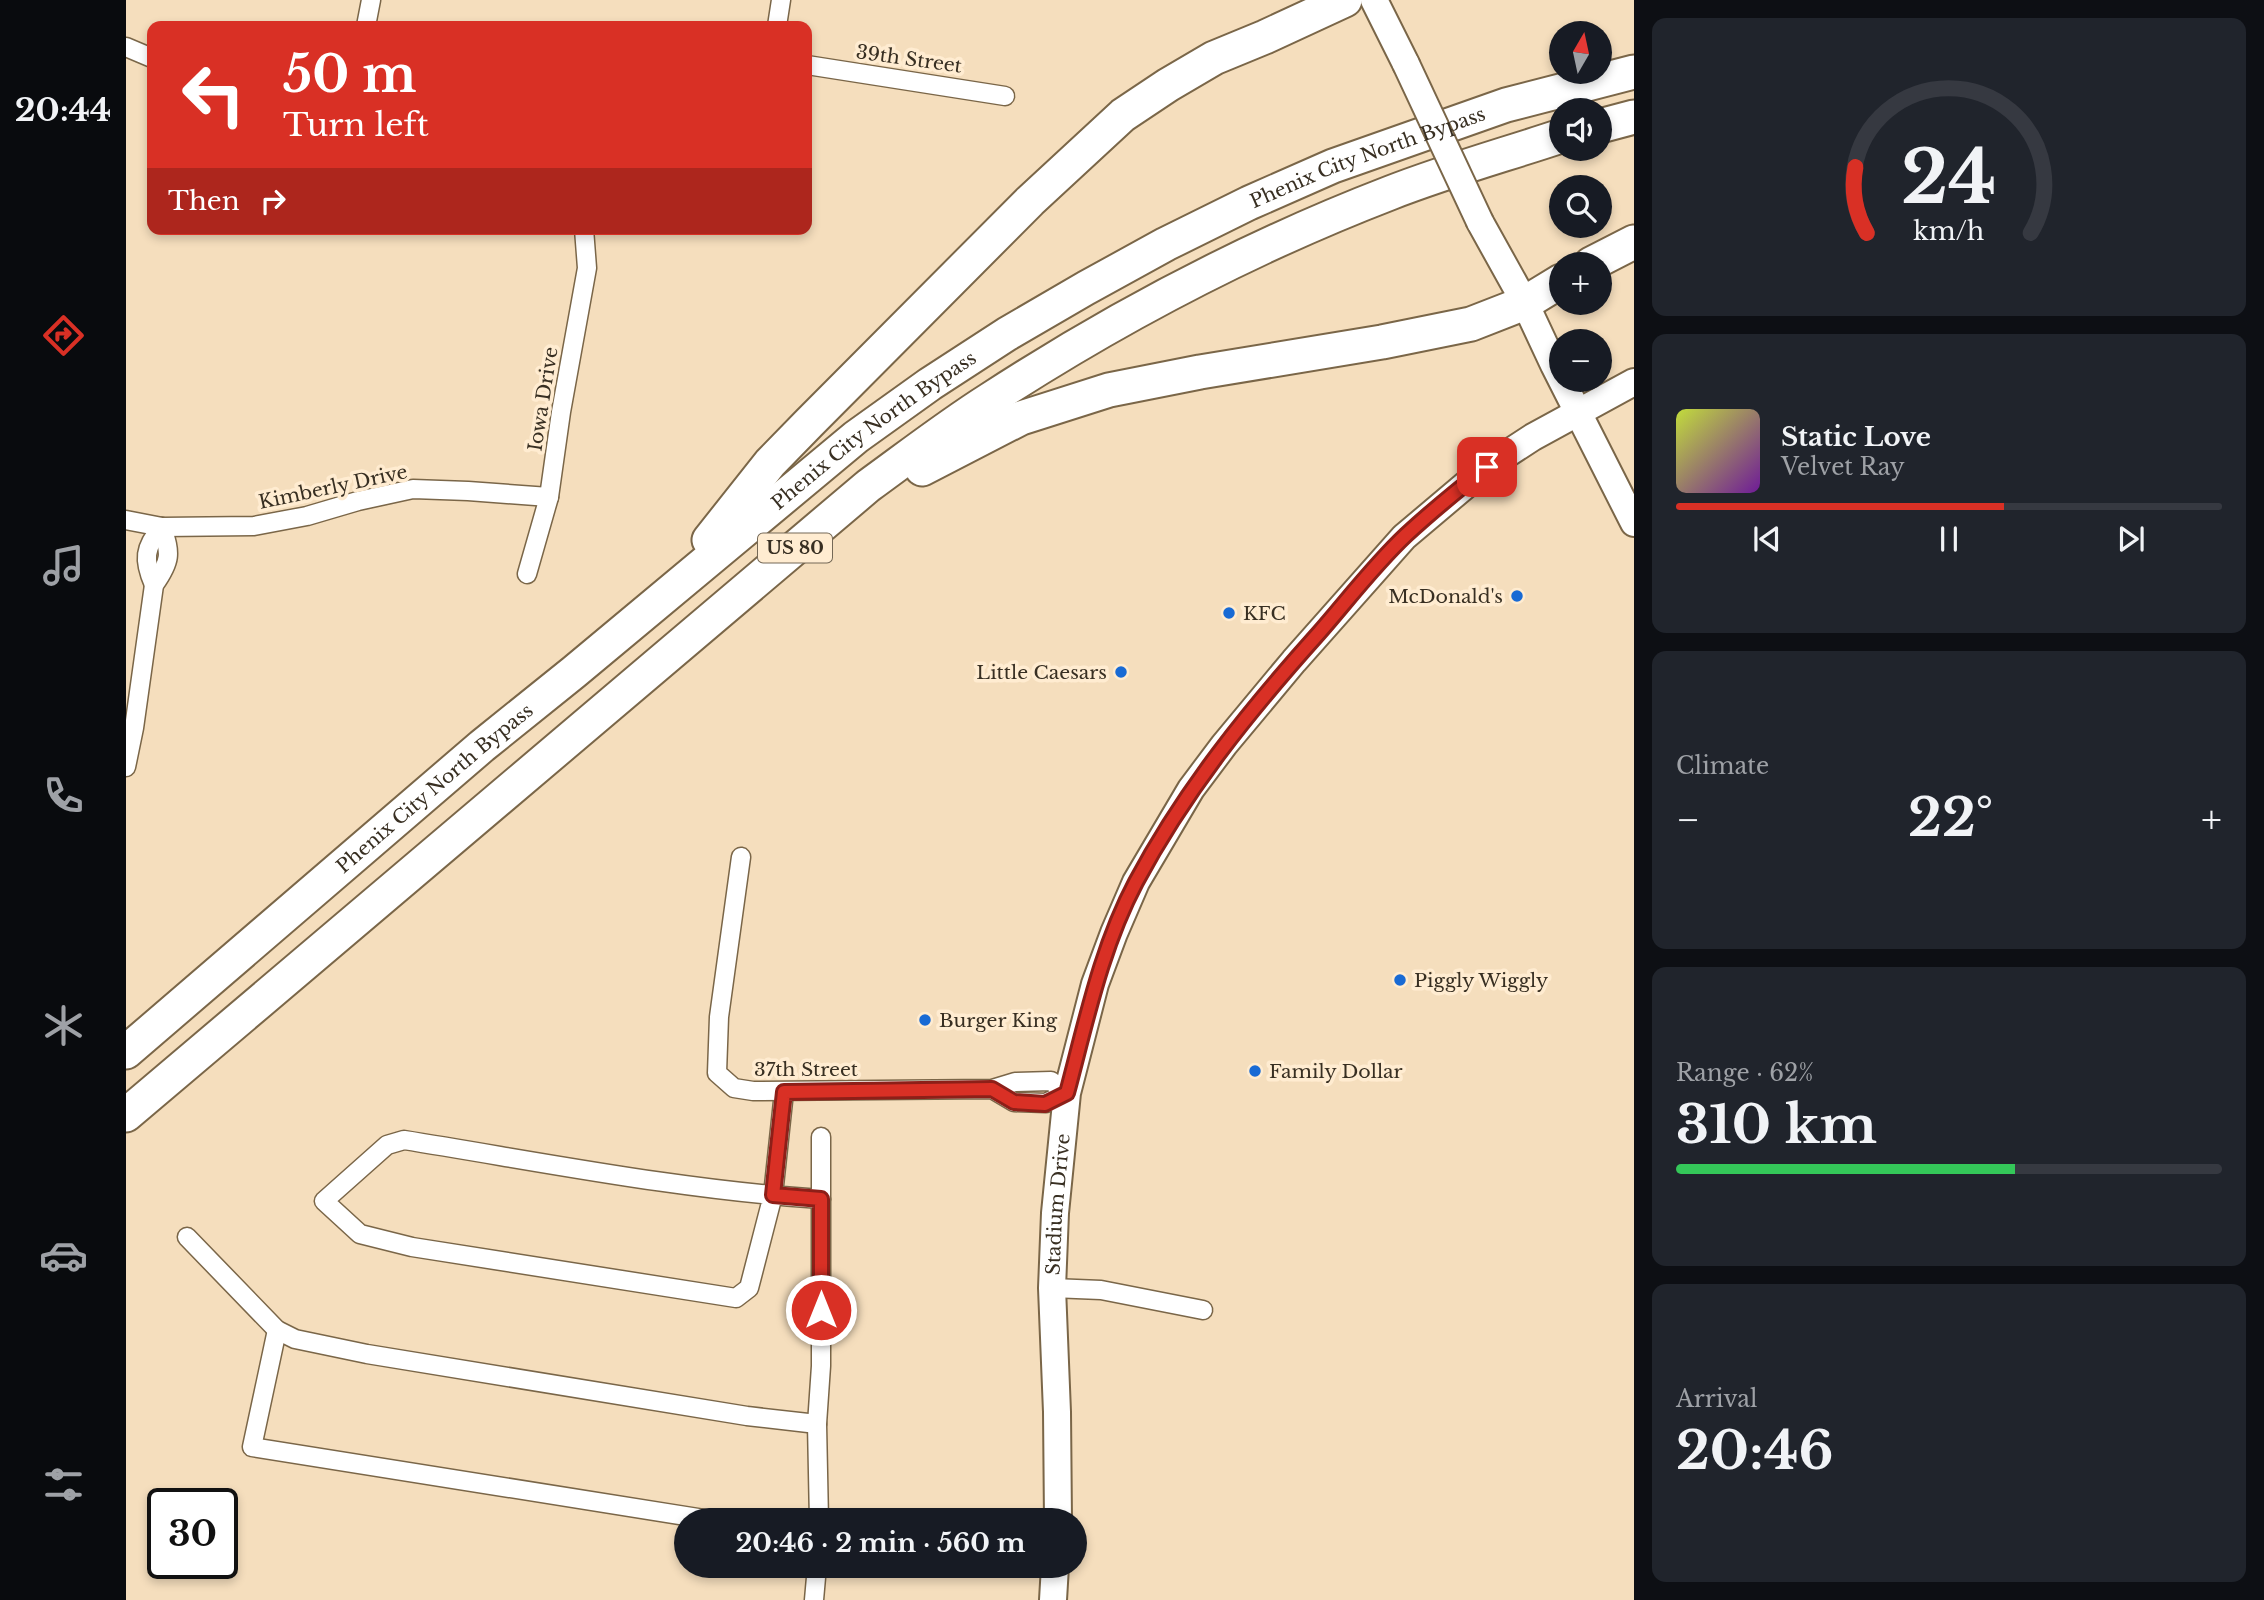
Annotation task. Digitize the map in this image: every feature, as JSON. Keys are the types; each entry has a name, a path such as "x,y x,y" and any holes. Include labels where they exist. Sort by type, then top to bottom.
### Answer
{"highway":[{"path":"664,596 770,463 1030,201 1123,115 1214,58 1345,0"},
{"name":"Phenix City North Bypass","path":"126,1052 462,763 856,437 930,384 1075,294 1166,244 1249,203 1333,166 1506,105 1634,72"},
{"path":"1612,123 1634,117"},
{"name":"Phenix City North Bypass","path":"126,1115 868,486 987,401 1143,308 1295,232 1391,192 1549,140"},
{"path":"1612,253 1634,242"},
{"path":"747,588 891,488 939,459 1021,418 1109,390 1471,324 1525,303 1549,288"}],"street":[{"path":"367,21 371,0"},
{"path":"778,21 781,0"},
{"path":"1374,0 1480,222 1525,303 1634,523"},
{"path":"126,47 147,56"},
{"name":"39th Street","path":"812,66 1005,96"},
{"name":"Iowa Drive","path":"527,574 549,497 587,268 584,235"},
{"name":"Stadium Drive","path":"1058,1508 1058,1412 1052,1289 1055,1213 1067,1093 1095,984 1130,895 1187,795 1224,745 1294,660 1404,537 1487,467 1533,437 1634,382"},
{"name":"Kimberly Drive","path":"126,520 162,527 254,526 307,516 413,489 549,497"},
{"path":"126,767 154,585 166,569 169,548 162,527"},
{"name":"37th Street","path":"741,858 719,1017 717,1073 734,1087 784,1092 992,1089 1014,1102 1045,1104 1067,1093"},
{"path":"784,1092 773,1195 749,1288 736,1298 412,1247 360,1234 324,1201 387,1145 404,1140 656,1181 773,1195 821,1199"},
{"path":"819,1508 817,1424 821,1366 821,1137"},
{"path":"187,1237 276,1330 295,1339 367,1354 747,1416 817,1424"},
{"path":"1052,1289 1101,1290 1203,1310"},
{"path":"276,1330 252,1447 674,1514"},
{"path":"814,1600 816,1578"},
{"path":"1053,1600 1054,1578"}],"place":[{"name":"McDonald's","path":"1517,596"},
{"name":"KFC","path":"1229,613"},
{"name":"Little Caesars","path":"1121,672"},
{"name":"Piggly Wiggly","path":"1400,980"},
{"name":"Burger King","path":"925,1020"},
{"name":"Family Dollar","path":"1255,1071"}],"route":[{"path":"821,1310 821,1199 773,1195 784,1092 992,1089 1014,1102 1045,1104 1067,1093 1095,984 1114,933 1136,883 1191,789 1294,660 1404,537 1487,467"}]}
